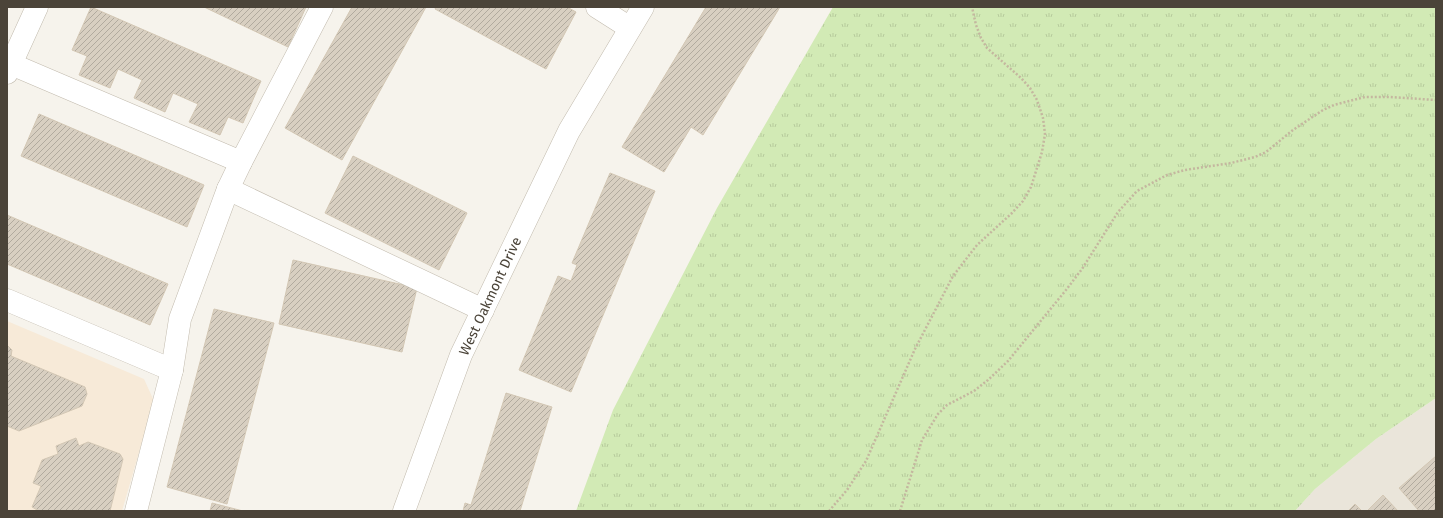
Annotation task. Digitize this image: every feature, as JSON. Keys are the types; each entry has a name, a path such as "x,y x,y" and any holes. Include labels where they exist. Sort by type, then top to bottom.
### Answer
{"street":[{"path":"37,7 9,69 241,162"},
{"path":"136,511 172,370 180,319 228,189 322,7"},
{"path":"597,7 630,28"},
{"name":"West Oakmont Drive","path":"404,511 462,355 483,310 569,131 643,7"},
{"path":"228,189 483,310"},
{"path":"7,300 172,370"}],"path":[{"path":"829,511 847,490 866,461 914,349 953,276 977,245 1023,201 1031,187 1042,152 1044,126 1037,100 1026,83 987,48 976,25 972,7"},
{"path":"900,511 922,440 938,414 947,405 974,391 1008,361 1082,269 1118,212 1137,191 1167,175 1185,170 1231,163 1255,157 1266,152 1322,110 1334,105 1365,98 1390,97 1436,100"}],"shaded area":[{"path":"7,321 144,379 154,401 122,511 7,511"},
{"path":"1436,398 1436,511 1295,511 1315,489 1376,439"}],"green space":[{"path":"833,7 1436,7 1436,398 1376,439 1315,489 1295,511 576,511 613,410 717,208"}],"building":[{"path":"91,7 261,81 243,123 228,117 220,135 189,122 198,104 173,93 165,112 134,98 142,80 118,69 110,88 79,75 87,56 72,50"},
{"path":"204,7 306,7 288,47"},
{"path":"352,7 426,7 342,160 285,128"},
{"path":"436,7 567,7 576,12 546,69 435,9"},
{"path":"706,7 780,7 703,135 691,127 664,172 622,147"},
{"path":"39,114 204,185 187,227 21,156"},
{"path":"353,156 467,213 439,270 325,213"},
{"path":"610,173 655,191 571,392 519,370 558,276 571,281 577,265 572,263"},
{"path":"7,215 168,284 150,325 7,264"},
{"path":"293,260 417,288 402,352 279,324"},
{"path":"214,309 274,323 227,504 167,487"},
{"path":"7,345 12,350 11,356 85,387 87,394 82,406 19,431 7,426"},
{"path":"506,393 552,407 520,511 463,511 465,503 471,505"},
{"path":"76,438 79,446 88,442 120,454 123,459 110,511 39,511 32,507 41,486 33,483 42,460 58,454 56,446"},
{"path":"1436,456 1436,511 1419,511 1399,488"},
{"path":"1383,495 1398,511 1367,511"},
{"path":"212,503 243,511 210,511"},
{"path":"1355,504 1362,511 1348,511"}]}
